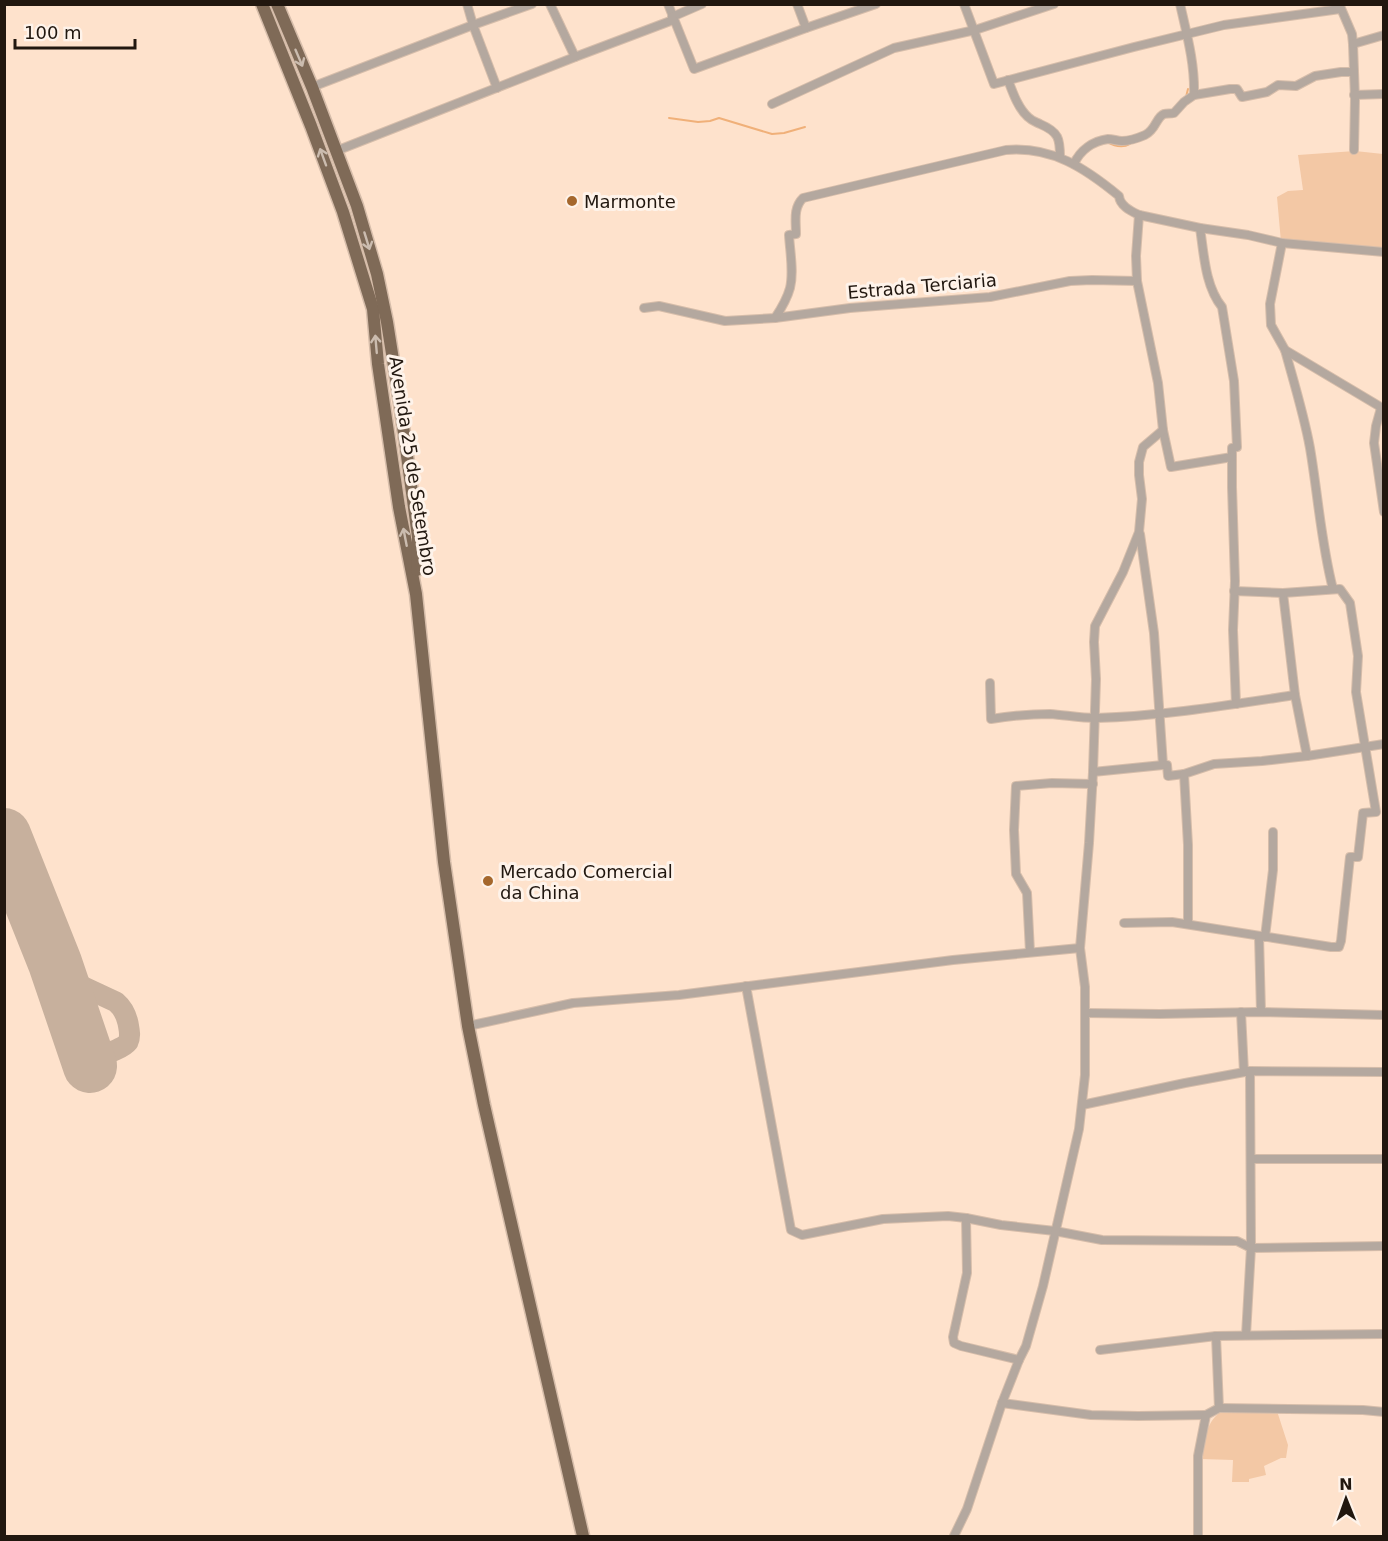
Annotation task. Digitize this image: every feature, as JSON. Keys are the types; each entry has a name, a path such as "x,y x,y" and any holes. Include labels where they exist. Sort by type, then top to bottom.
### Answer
{"highway":[{"name":"Avenida 25 de Setembro","path":"262,4 343,212 373,309 378,364 399,507 416,594"},
{"name":"Avenida 25 de Setembro","path":"277,4 336,151 377,274 387,322 418,537 416,594"},
{"path":"416,594 444,862 468,1026 484,1105 584,1536"}],"street":[{"path":"467,4 497,88"},
{"path":"312,87 532,4"},
{"path":"550,4 574,57"},
{"path":"668,4 672,19 694,69 876,4"},
{"path":"336,151 672,19 702,4"},
{"path":"797,4 806,28"},
{"path":"964,4 994,84 1224,25 1340,7 1352,34 1353,44 1354,150"},
{"path":"772,104 894,48 975,30 1054,4"},
{"path":"1180,4 1194,77 1194,95"},
{"path":"1353,44 1383,35"},
{"path":"1074,164 1084,149 1096,143 1105,140 1132,139 1152,131 1161,116 1165,113 1173,113 1194,95 1230,88 1236,89 1242,98 1268,92 1278,85 1296,86 1315,76 1354,72"},
{"path":"1008,80 1026,116 1047,127 1060,139 1060,158"},
{"path":"1354,95 1383,94"},
{"path":"775,318 785,303 790,289 789,235 796,234 796,213 803,198 1020,148 1074,164 1119,196 1119,200 1130,211 1139,214 1282,243 1383,252"},
{"path":"1139,214 1137,281 1158,383 1163,430 1171,467 1232,458"},
{"path":"1200,228 1207,270 1215,298 1222,307 1234,381 1237,447 1232,448 1232,487 1236,704"},
{"path":"1282,243 1270,304 1271,326 1285,350 1305,426 1333,589"},
{"name":"Estrada Terciaria","path":"644,308 659,306 724,321 990,297 1070,281 1137,281"},
{"path":"1285,350 1382,409 1376,426 1374,443 1383,512"},
{"path":"1163,430 1143,447 1138,475 1142,499 1139,532 1154,633 1163,765"},
{"path":"954,1536 967,1509 1002,1403 1026,1346 1038,1306 1080,1121 1085,1075 1085,1013 1080,948 1093,784 1095,626 1123,572 1139,532"},
{"path":"1124,923 1172,922 1331,947 1339,947 1341,941 1350,857 1358,857 1363,813 1376,812 1356,692 1358,656 1350,603 1340,589 1283,593 1234,591"},
{"path":"1283,593 1295,695 1307,756"},
{"path":"990,683 991,719 1053,714 1095,718 1159,714 1295,695"},
{"path":"1093,772 1167,765 1168,776 1184,774 1214,764 1307,756 1383,744"},
{"path":"1184,774 1188,845 1188,924"},
{"path":"1030,952 1027,893 1016,874 1014,830 1016,786 1052,783 1093,784"},
{"path":"1261,1012 1262,936 1273,870 1273,832"},
{"path":"468,1026 573,1003 679,995 882,968 1080,948"},
{"path":"746,986 791,1230 802,1234 883,1219 948,1216 1102,1240 1237,1242 1251,1248 1383,1246"},
{"path":"1241,1012 1247,1072 1251,1159 1251,1248 1246,1335"},
{"path":"1085,1013 1261,1012 1383,1015"},
{"path":"1082,1106 1247,1072 1383,1072"},
{"path":"1080,1121 1083,1095"},
{"path":"1251,1159 1383,1159"},
{"path":"966,1218 967,1273 953,1337 954,1343 1019,1360"},
{"path":"1100,1350 1216,1336 1383,1334"},
{"path":"1216,1336 1219,1408"},
{"path":"1002,1403 1091,1415 1206,1415 1219,1408 1383,1412"},
{"path":"1198,1536 1198,1456 1206,1415"}],"shaded area":[{"path":"1355,151 1383,154 1383,251 1281,242 1277,197 1288,191 1303,190 1298,155"},
{"path":"1223,1411 1277,1411 1288,1445 1286,1458 1264,1466 1266,1475 1249,1479 1249,1482 1232,1482 1233,1460 1201,1459 1210,1425 1213,1419"}],"waterway":[{"path":"1186,97 1188,89"},
{"path":"669,118 698,122 719,118 772,134 805,127"},
{"path":"1107,142 1118,146 1130,144"}],"taxiway":[{"path":"55,963 65,977 71,981 116,1002 126,1017 130,1032 128,1042 115,1050 88,1060"}],"runway":[{"path":"4,835 55,963 90,1066"}],"place":[{"name":"Marmonte","path":"572,201"},
{"name":"Mercado Comercial da China","path":"488,881"}]}
